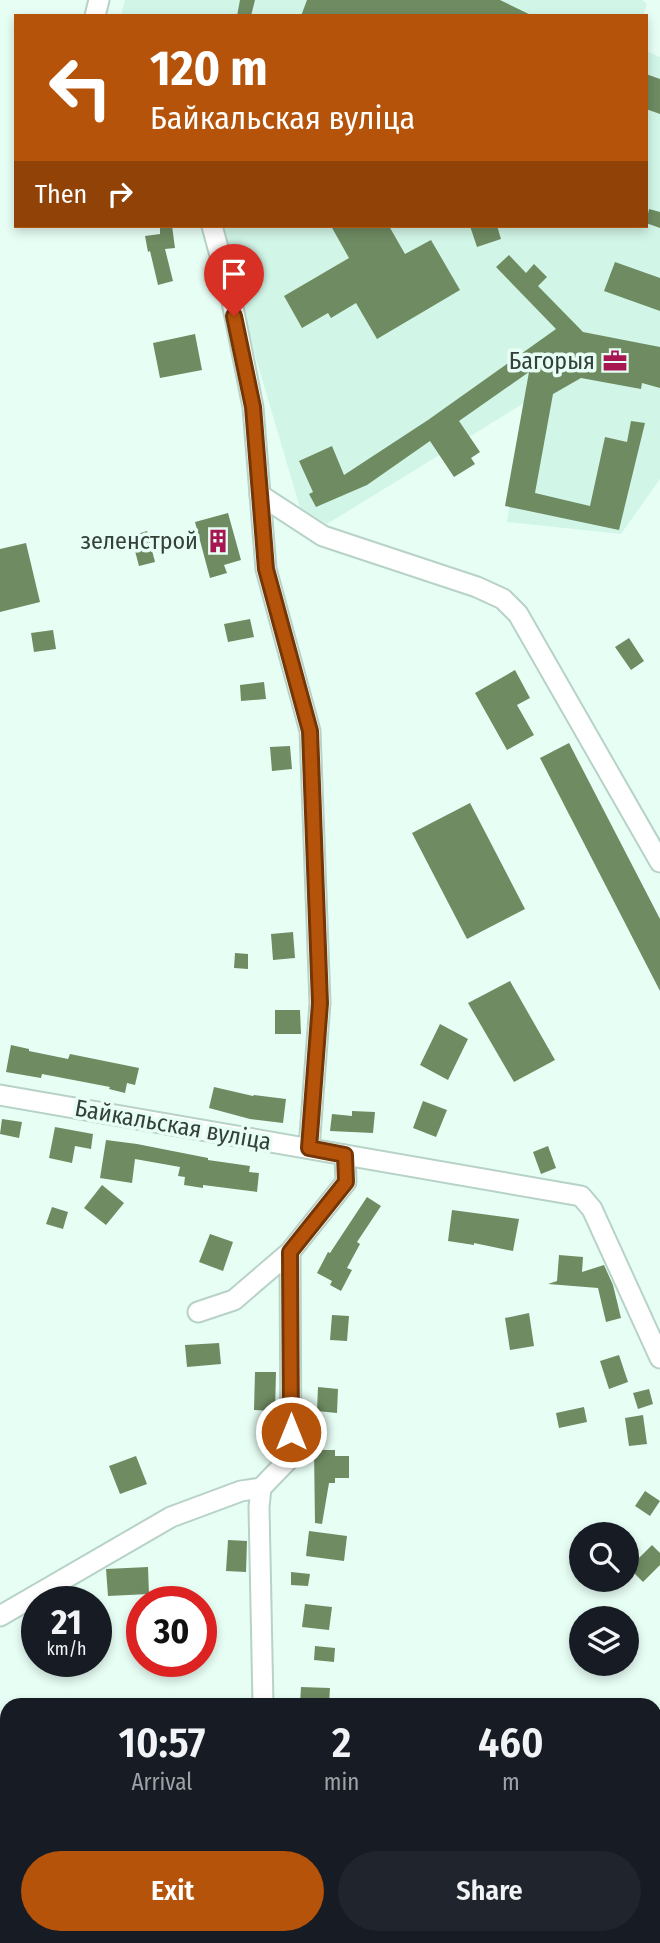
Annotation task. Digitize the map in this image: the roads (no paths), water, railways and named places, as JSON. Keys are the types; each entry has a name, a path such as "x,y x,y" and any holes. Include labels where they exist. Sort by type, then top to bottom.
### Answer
{"street":[{"path":"213,228 230,292 253,407 266,569 310,731 320,1003 309,1148"},
{"path":"260,495 323,536 477,587 503,599 518,614 660,862"},
{"name":"Байкальская вуліца","path":"0,1096 581,1196 592,1209 660,1358"},
{"path":"198,1312 234,1300 290,1252 346,1182 345,1155"},
{"path":"0,1616 171,1517 241,1491 261,1488 291,1457 290,1252"},
{"path":"261,1488 259,1507 263,1698"}],"place":[{"name":"Багорыя","path":"615,361"},
{"name":"зеленстрой","path":"218,541"}]}
